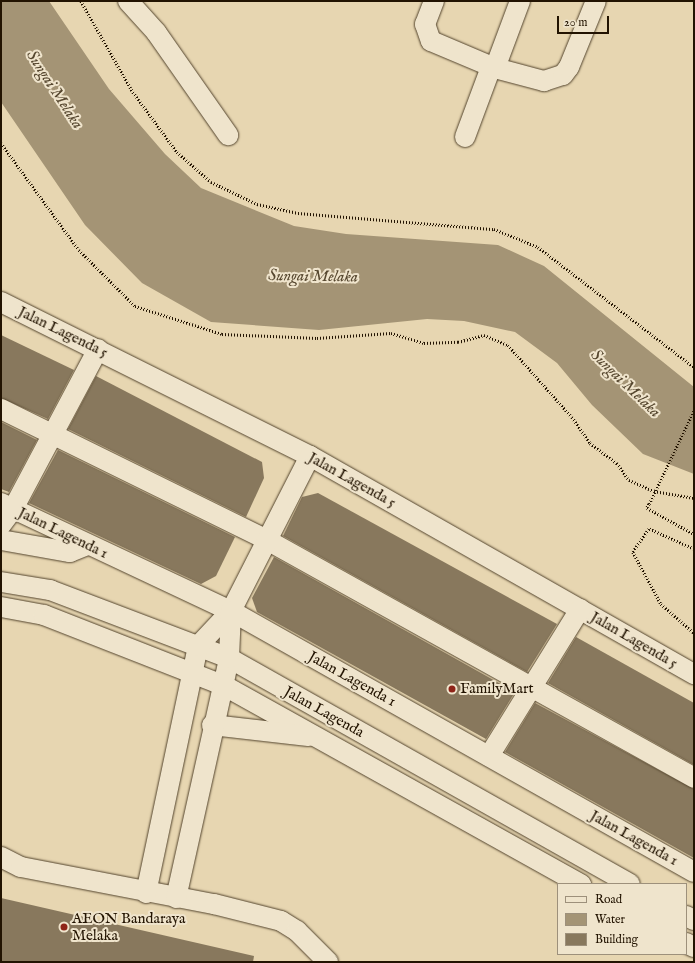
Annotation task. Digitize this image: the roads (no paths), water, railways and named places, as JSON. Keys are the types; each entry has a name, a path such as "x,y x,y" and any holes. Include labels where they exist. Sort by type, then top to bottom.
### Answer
{"street":[{"path":"128,1 156,32 228,135"},
{"path":"434,1 425,24 427,34 438,47 493,68 544,81 563,75 596,1"},
{"path":"465,137 520,1"},
{"name":"Jalan Lagenda 5","path":"1,302 98,349 310,456 694,674"},
{"path":"1,525 7,506 53,434 98,349"},
{"path":"1,409 267,540 530,689 694,778"},
{"path":"146,893 198,646 231,610 310,456"},
{"name":"Jalan Lagenda 1","path":"7,506 87,545 231,610 694,872"},
{"path":"1,540 70,552 87,545"},
{"name":"Jalan Lagenda","path":"1,582 50,590 229,658 628,883"},
{"name":"Jalan Lagenda","path":"1,607 44,615 223,685 579,883"},
{"path":"489,756 580,609"},
{"path":"176,898 212,725 229,658 231,610"},
{"path":"212,725 318,737"},
{"path":"1,857 21,868 176,898 281,921 297,931 328,962"}],"water":[{"name":"Sungai Melaka","path":"1,1 49,1 109,89 165,154 201,188 294,226 346,234 498,245 544,266 694,387 694,474 643,454 592,405 557,363 515,332 464,321 427,319 319,330 211,322 142,283 85,225 1,102"}],"place":[{"name":"FamilyMart","path":"452,689"},
{"name":"AEON Bandaraya Melaka","path":"64,927"}]}
